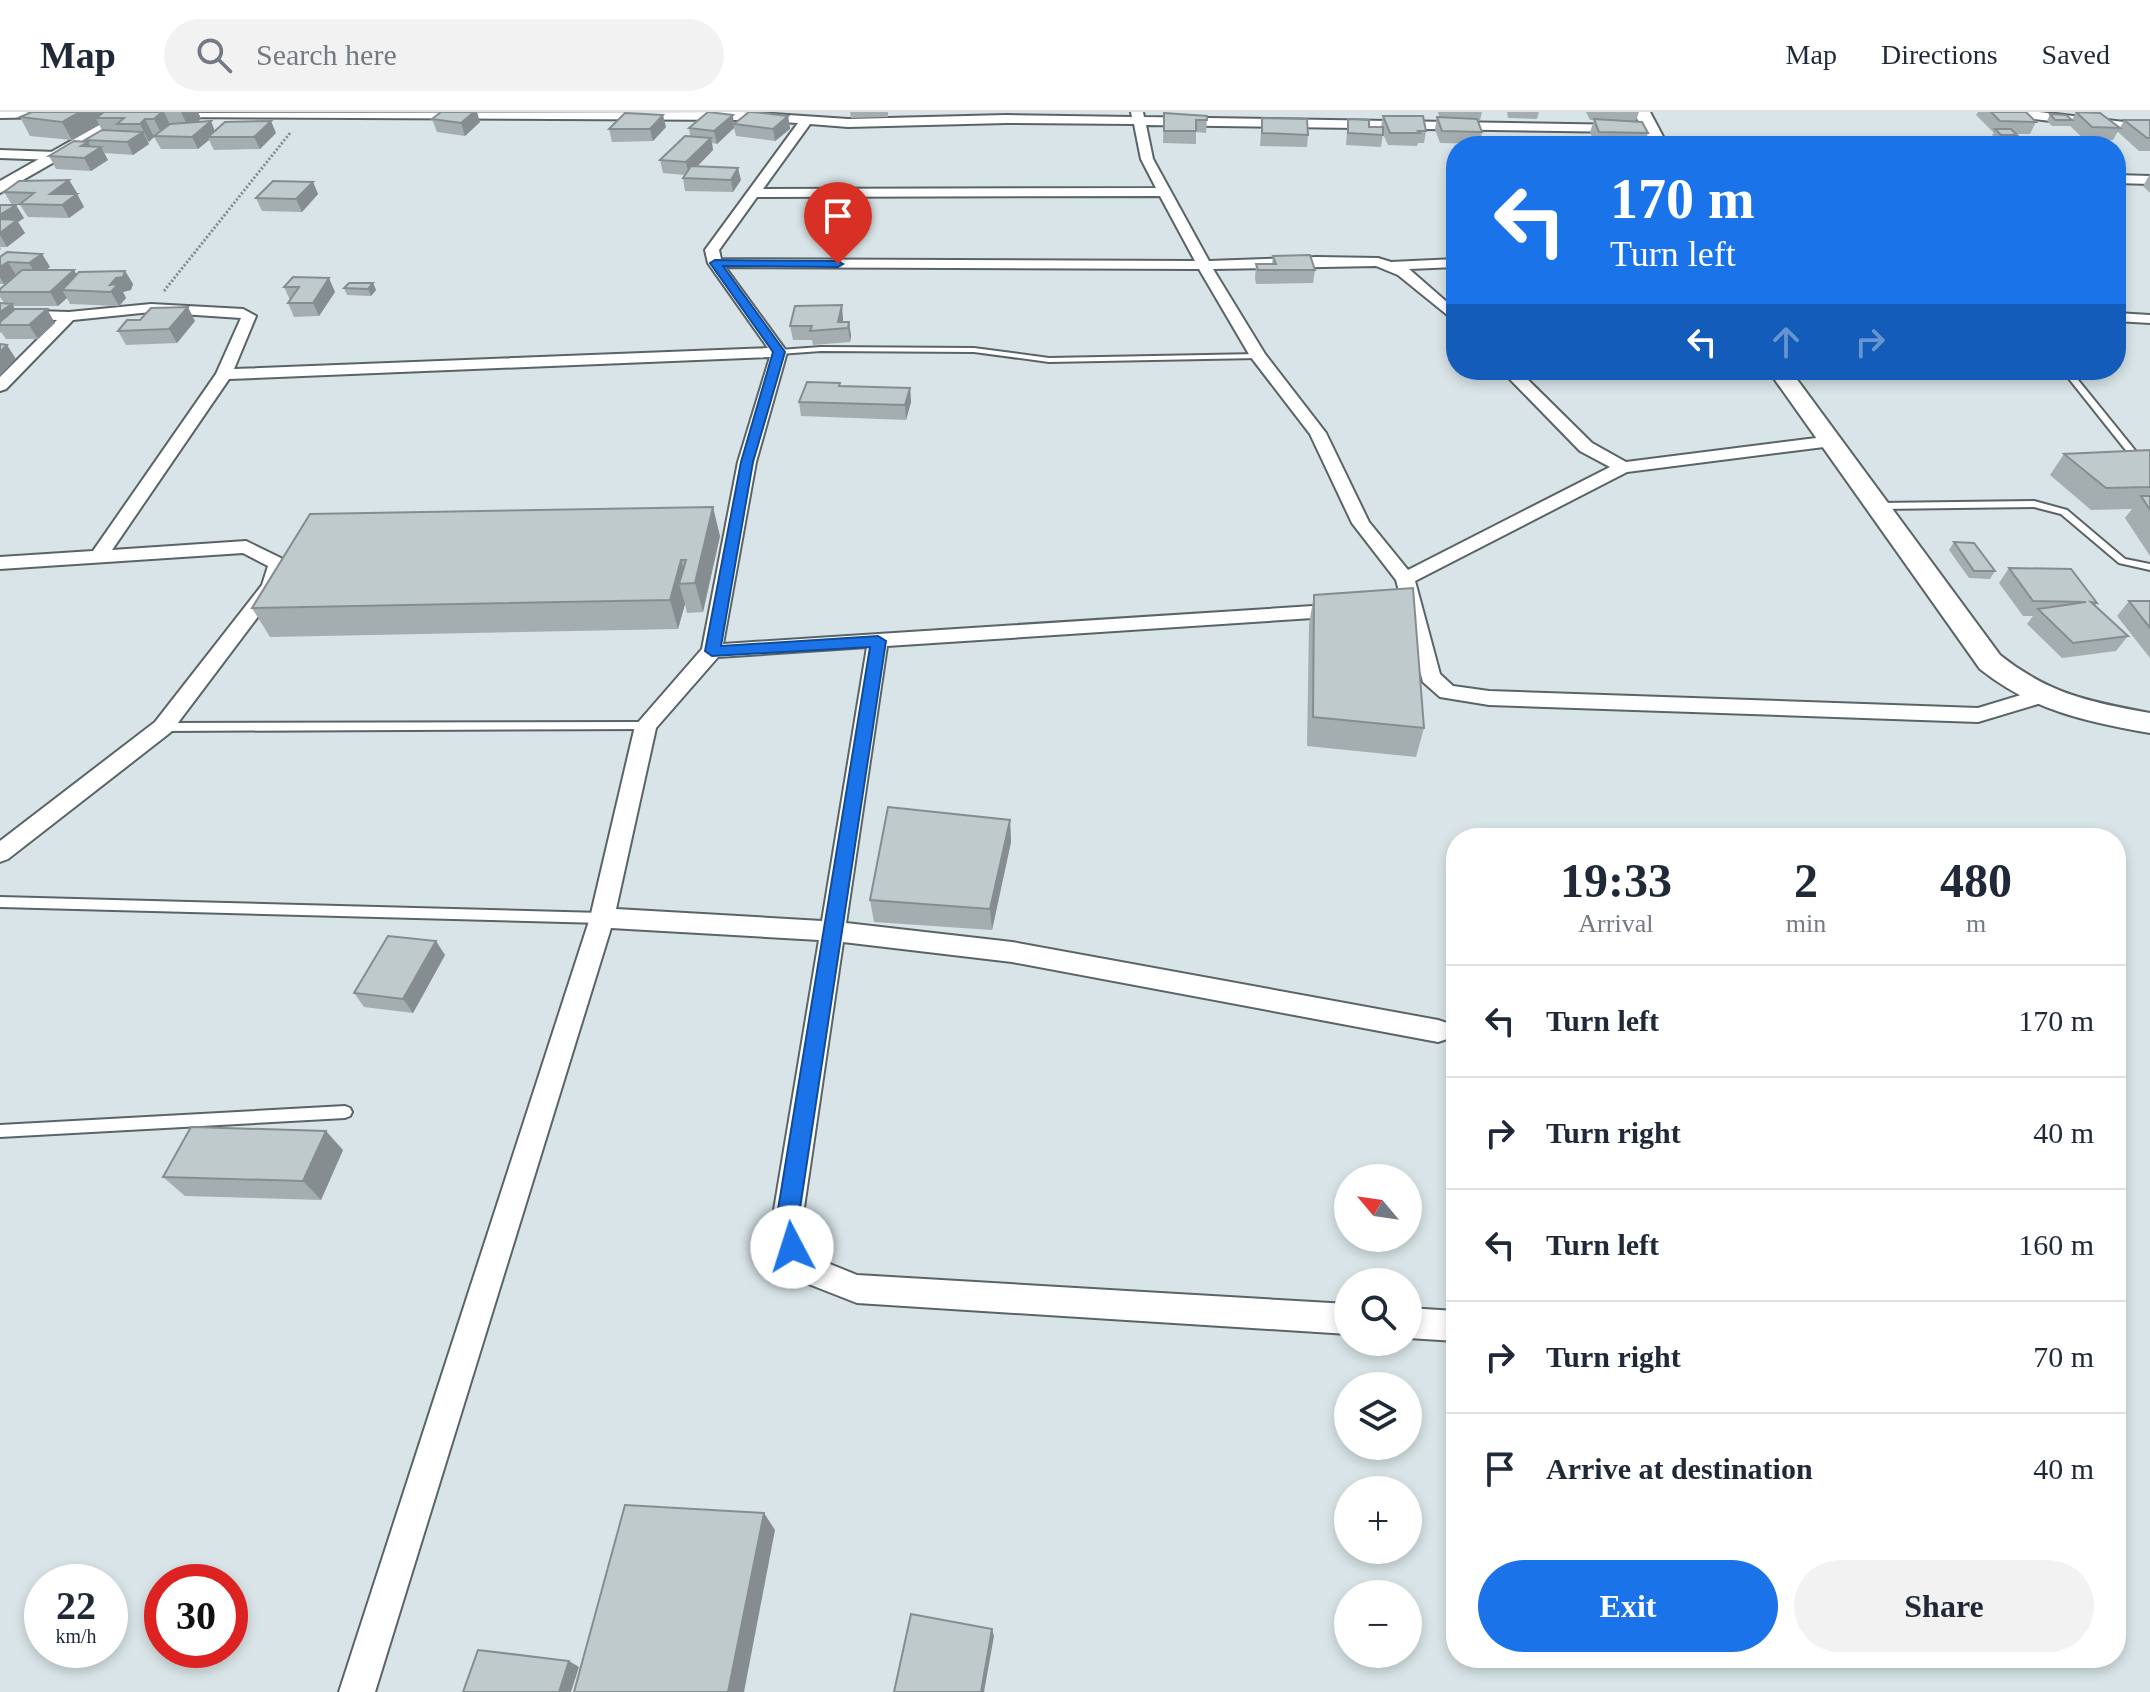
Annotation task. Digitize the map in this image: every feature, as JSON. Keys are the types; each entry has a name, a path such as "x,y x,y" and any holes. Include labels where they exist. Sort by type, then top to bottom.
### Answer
{"street":[{"path":"0,188 133,112"},
{"path":"1642,112 1654,136"},
{"path":"2010,112 2150,129"},
{"path":"0,114 70,113"},
{"path":"101,113 744,114 805,122 909,116 1136,117 1589,136"},
{"path":"1136,117 1147,159 1204,265 1258,356 1318,433 1361,523 1405,579 1406,606 1430,677 1447,692 1489,698 1978,715 2041,696"},
{"path":"779,352 715,263 712,250 805,122"},
{"path":"0,154 56,156"},
{"path":"2126,179 2150,180"},
{"path":"753,193 1164,192"},
{"path":"715,263 1204,265 1378,262 1403,272 1446,309"},
{"path":"1392,266 1446,263"},
{"path":"0,314 69,316 151,308 238,312 249,316 224,374 98,557"},
{"path":"0,386 69,316"},
{"path":"2126,318 2150,319"},
{"path":"224,374 779,352"},
{"path":"357,1692 602,918 646,726 712,651 747,462 779,352"},
{"path":"1519,380 1586,447 1623,467"},
{"path":"1787,380 1990,662 2013,682 2064,707 2150,723"},
{"path":"1405,579 1623,467 1832,441"},
{"path":"0,563 246,547 278,564 271,586 163,727 0,853"},
{"path":"712,651 1367,609"},
{"path":"878,641 786,1228 798,1266 857,1289 1334,1318"},
{"path":"602,918 832,931 1012,952 1438,1031"},
{"path":"1422,1324 1446,1325"}],"lane":[{"path":"779,352 821,349 974,350 1049,360 1258,356"},
{"path":"2074,380 2139,461"},
{"path":"1879,506 2034,504 2064,512 2122,561 2150,567"},
{"path":"163,727 646,726"},
{"path":"0,902 602,918"},
{"path":"0,1131 345,1112"}],"path":[{"path":"151,308 307,113"}],"building":[{"path":"32,112 80,112 62,122 20,117"},
{"path":"104,112 162,112 140,124 117,124 124,118 96,118"},
{"path":"441,112 474,112 461,123 432,119"},
{"path":"708,112 733,115 714,131 689,128"},
{"path":"749,112 788,116 773,129 734,124"},
{"path":"1991,112 2026,112 2036,122 2000,121"},
{"path":"2076,112 2100,113 2120,128 2092,127"},
{"path":"625,113 663,115 650,129 609,129"},
{"path":"1164,113 1207,116 1207,120 1196,120 1196,131 1164,131"},
{"path":"2050,114 2066,115 2072,120 2055,120"},
{"path":"1383,116 1423,116 1426,131 1390,133"},
{"path":"1437,117 1477,119 1482,132 1442,131"},
{"path":"1262,118 1307,119 1308,135 1262,133"},
{"path":"1348,119 1369,120 1369,127 1383,127 1383,135 1348,133"},
{"path":"1594,119 1642,122 1648,133 1599,132"},
{"path":"2124,120 2150,120 2150,138 2147,138"},
{"path":"211,121 192,137 154,136 170,124"},
{"path":"271,121 254,137 208,137 225,122"},
{"path":"1995,129 2011,129 2017,135 2001,135"},
{"path":"102,130 143,132 127,142 85,140"},
{"path":"685,136 711,138 686,162 660,160"},
{"path":"74,141 88,142 81,146 101,147 84,158 49,156"},
{"path":"691,166 738,168 731,180 683,178"},
{"path":"69,180 50,194 77,194 62,205 20,204 34,193 4,192 19,181"},
{"path":"273,181 313,182 296,199 256,198"},
{"path":"0,205 16,205 0,215"},
{"path":"0,219 17,220 0,233"},
{"path":"7,252 42,254 29,263 8,262 0,267 0,257"},
{"path":"1310,255 1315,270 1258,270 1256,264 1276,264 1273,256"},
{"path":"22,270 74,270 50,292 0,292"},
{"path":"125,271 123,277 116,278 110,285 118,284 111,292 62,290 79,272"},
{"path":"293,277 329,278 313,303 288,303 299,287 284,287"},
{"path":"349,283 373,283 368,289 344,288"},
{"path":"0,303 12,304 0,312"},
{"path":"842,305 838,322 849,322 848,328 810,331 812,326 790,326 795,306"},
{"path":"188,307 169,329 118,331 127,320 140,320 151,308"},
{"path":"15,309 47,309 29,325 0,325"},
{"path":"807,382 910,388 905,405 799,402"},
{"path":"2150,450 2150,487 2106,488 2064,454"},
{"path":"2141,496 2150,496 2150,510"},
{"path":"713,507 695,583 679,584 686,560 681,560 670,600 252,608 310,514"},
{"path":"1954,542 1974,543 1995,571 1974,571"},
{"path":"2009,568 2071,569 2097,603 2091,602 2128,636 2073,643 2038,609 2086,602 2033,601"},
{"path":"1413,588 1424,728 1313,717 1314,595"},
{"path":"2129,601 2150,601 2150,628"},
{"path":"888,807 1010,820 990,909 870,900"},
{"path":"388,936 436,941 403,999 354,993"},
{"path":"191,1127 326,1131 303,1181 163,1177"},
{"path":"625,1505 764,1513 728,1692 574,1692"},
{"path":"911,1614 992,1629 981,1692 894,1692"},
{"path":"478,1650 569,1661 559,1692 463,1692"}],"route":[{"path":"792,1247 786,1228 878,641 712,651 747,462 779,352 715,263 838,264"}]}
